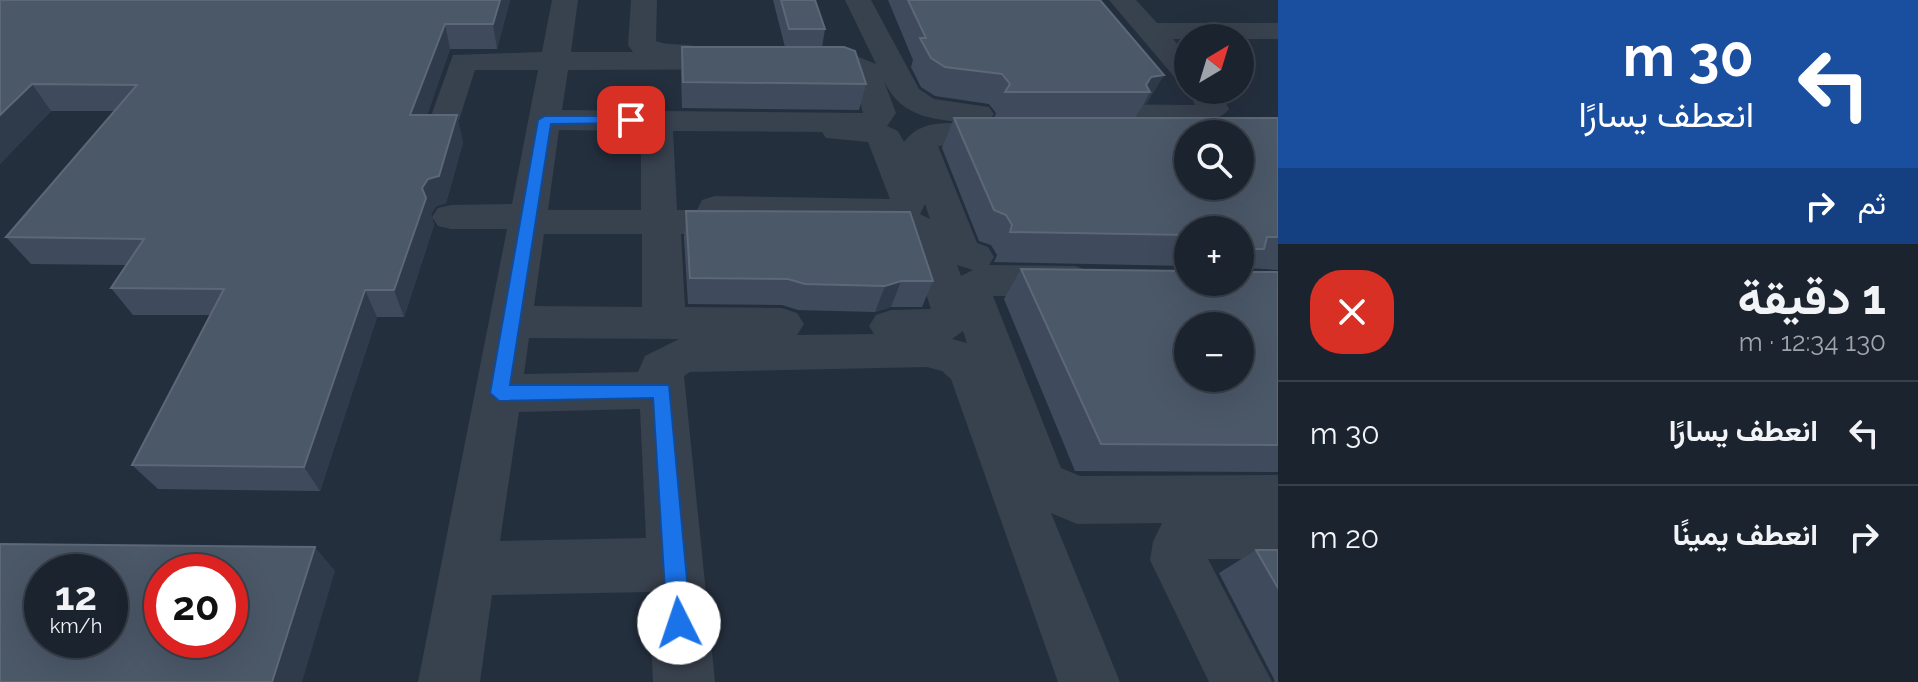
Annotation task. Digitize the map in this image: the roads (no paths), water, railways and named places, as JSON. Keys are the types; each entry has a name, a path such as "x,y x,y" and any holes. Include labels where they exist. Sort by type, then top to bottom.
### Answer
{"lane":[{"path":"449,682 565,0"},
{"path":"644,0 642,45 651,50 836,53 849,46 834,0"},
{"path":"858,0 906,95 925,108 954,114 1198,115 1213,109 1210,104"},
{"path":"1122,0 1174,58"},
{"path":"1150,31 1278,31"},
{"path":"451,217 890,211 902,209 908,198 889,142 874,132 659,126 548,101 463,61 452,100"},
{"path":"548,101 659,61 851,61 864,69 880,113 874,121 863,123 659,126"},
{"path":"659,61 664,322"},
{"path":"1174,135 943,133 923,138 920,143 961,251 986,260 1111,272 988,280 974,288 971,294 1042,484 1077,500 1278,499"},
{"path":"510,322 932,326 946,323 953,315 926,235 908,223 660,215"},
{"path":"684,682 661,369 678,357 689,355 927,350 956,357 970,369 1089,682"},
{"path":"499,393 663,390"},
{"path":"1241,682 1178,560 1180,542 1196,534 1278,534"},
{"path":"468,569 675,564"}]}
